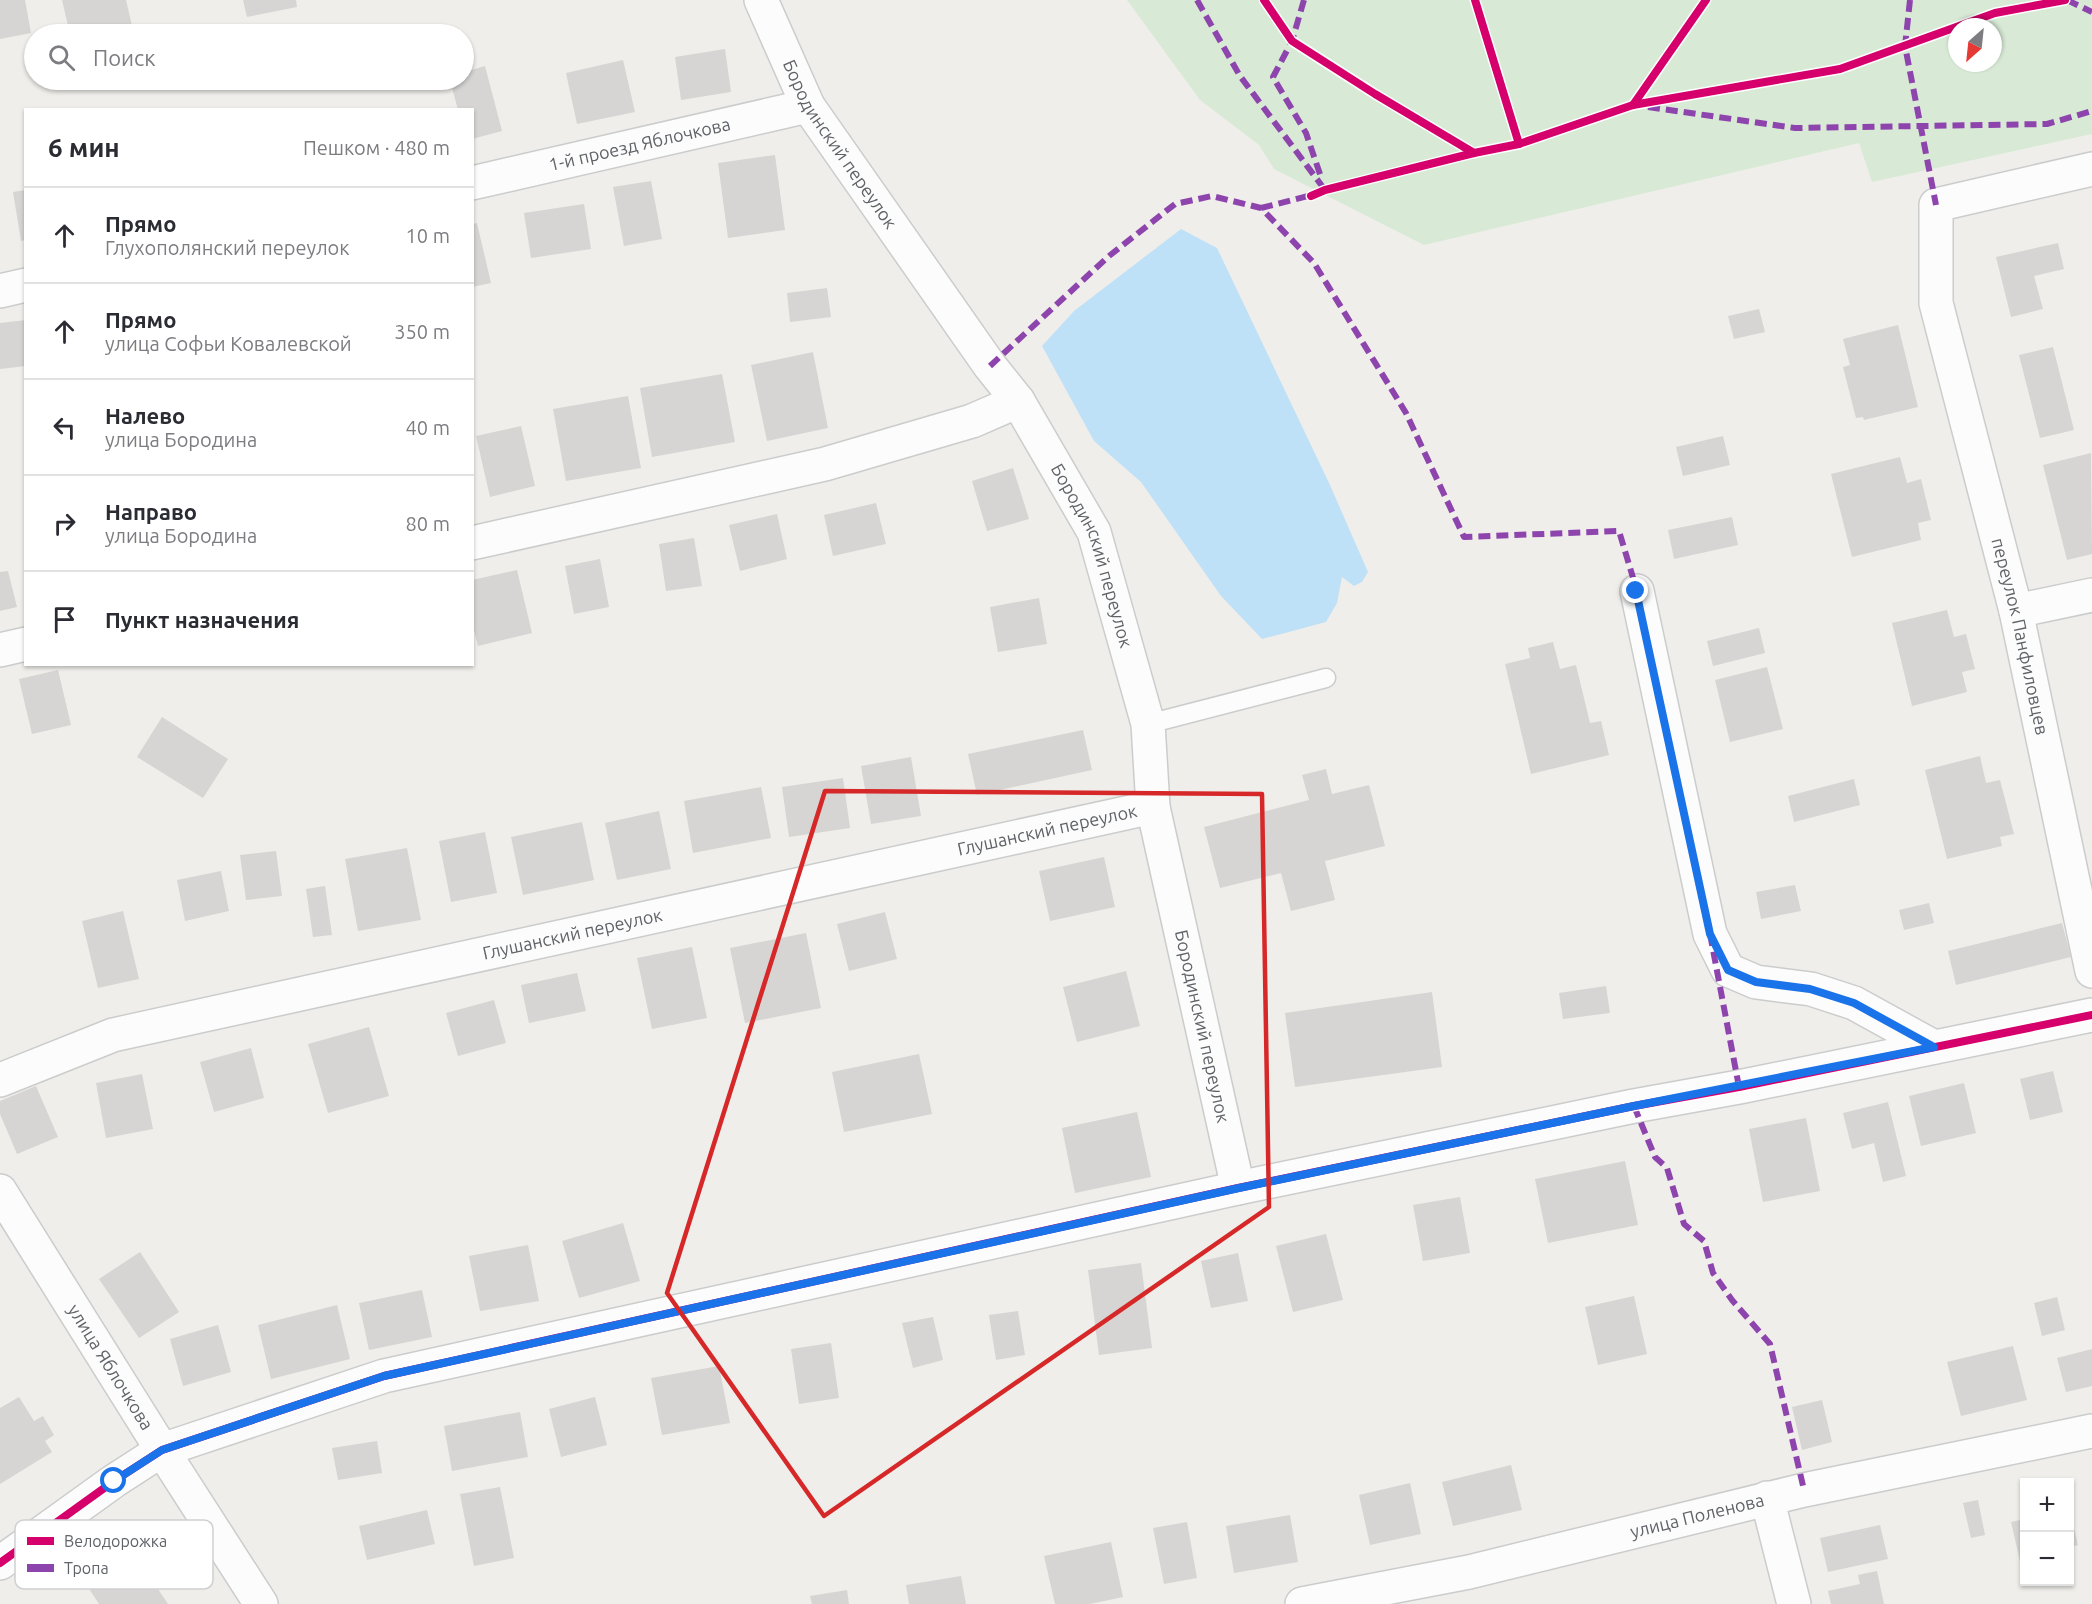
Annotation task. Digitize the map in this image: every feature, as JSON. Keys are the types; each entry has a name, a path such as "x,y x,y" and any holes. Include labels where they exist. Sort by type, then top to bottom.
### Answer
{"street":[{"name":"Бородинский переулок","path":"761,0 808,106 990,366 1018,401 1094,532 1149,724 1153,807 1239,1188"},
{"name":"1-й проезд Яблочкова","path":"474,183 808,106"},
{"name":"переулок Панфиловцев","path":"2092,169 1936,205 1936,303 2016,611 2092,971"},
{"path":"0,291 24,285"},
{"path":"474,543 825,464 972,421 1018,401"},
{"path":"1636,591 1710,934 1728,970 1756,982 1810,989 1854,1003 1934,1047"},
{"path":"2016,611 2092,595"},
{"path":"0,650 24,644"},
{"name":"Глушанский переулок","path":"0,1080 113,1035 1153,807"},
{"path":"60,1520 162,1450 384,1376 1239,1188 1634,1106 2092,1015"},
{"name":"улица Яблочкова","path":"0,1191 207,1520"},
{"name":"улица Поленова","path":"1302,1604 1469,1572 1767,1498 2092,1431"},
{"path":"1767,1498 1794,1604"},
{"name":"улица Яблочкова","path":"213,1529 261,1604"},
{"path":"0,1563 15,1552"}],"lane":[{"path":"1149,724 1326,678"}],"highlighted area":[{"path":"825,791 1262,794 1269,1207 824,1516 667,1293"}],"green space":[{"path":"1127,0 2092,0 2092,134 1872,182 1859,143 1424,245 1274,169 1259,145 1200,100"}],"water":[{"path":"1181,229 1217,248 1330,485 1368,572 1362,582 1354,586 1342,577 1337,603 1326,622 1262,639 1221,596 1141,482 1094,441 1042,346 1074,311"}],"building":[{"path":"0,0 25,0 29,24 24,24 24,34 0,39"},
{"path":"62,0 126,0 132,24 68,24"},
{"path":"243,0 296,0 297,7 247,17"},
{"path":"725,49 731,92 681,100 675,57"},
{"path":"623,60 635,112 577,124 566,73"},
{"path":"485,66 502,131 474,138 474,108 457,108 453,90 474,90 474,69"},
{"path":"775,155 785,230 728,238 718,163"},
{"path":"651,181 662,239 624,246 613,187"},
{"path":"24,190 24,240 21,241 13,192"},
{"path":"584,204 591,249 531,258 524,213"},
{"path":"477,223 491,283 474,287 474,224"},
{"path":"2058,243 2064,269 2034,276 2043,309 2011,317 1996,257"},
{"path":"827,288 831,317 790,322 787,293"},
{"path":"1759,309 1765,332 1734,339 1728,316"},
{"path":"24,320 24,366 0,369 0,323"},
{"path":"1898,325 1918,407 1864,420 1863,417 1856,418 1843,367 1850,365 1843,339"},
{"path":"2053,347 2074,430 2040,438 2019,355"},
{"path":"813,352 828,428 767,441 751,365"},
{"path":"722,374 735,442 652,457 640,388"},
{"path":"628,396 641,468 566,481 553,409"},
{"path":"521,426 535,486 490,497 476,436"},
{"path":"1723,436 1730,465 1683,476 1676,447"},
{"path":"2091,453 2092,554 2067,560 2043,465"},
{"path":"1900,457 1907,483 1921,479 1931,520 1918,523 1921,540 1852,557 1831,474"},
{"path":"1013,468 1029,519 987,531 972,481"},
{"path":"876,503 886,544 833,556 824,515"},
{"path":"777,514 787,559 740,571 729,525"},
{"path":"1732,517 1738,545 1674,559 1668,530"},
{"path":"694,538 702,586 666,591 659,544"},
{"path":"600,559 609,607 574,614 565,566"},
{"path":"517,570 532,633 478,646 474,630 474,580"},
{"path":"8,571 17,607 0,611 0,572"},
{"path":"1039,598 1047,644 998,652 990,607"},
{"path":"1947,610 1954,637 1966,634 1975,669 1962,672 1967,692 1912,706 1892,623"},
{"path":"1759,628 1765,653 1713,666 1707,641"},
{"path":"1553,642 1560,669 1576,665 1590,723 1601,721 1609,755 1531,774 1505,664 1530,658 1528,648"},
{"path":"1767,667 1783,729 1730,742 1715,680"},
{"path":"58,670 71,725 32,734 19,679"},
{"path":"162,717 228,759 203,798 137,757"},
{"path":"1083,730 1092,770 977,795 968,754"},
{"path":"1980,756 1986,783 2000,780 2014,834 2000,837 2002,846 1947,859 1925,770"},
{"path":"911,757 921,816 871,824 861,766"},
{"path":"1326,769 1332,794 1369,785 1385,846 1325,861 1335,900 1291,911 1281,873 1220,888 1204,827 1309,800 1302,775"},
{"path":"843,778 850,828 789,837 782,787"},
{"path":"1854,779 1860,805 1794,822 1788,796"},
{"path":"761,787 771,838 693,853 684,801"},
{"path":"659,811 671,869 617,880 605,823"},
{"path":"582,822 594,880 523,895 511,837"},
{"path":"485,832 497,893 451,902 439,841"},
{"path":"407,848 421,920 358,931 345,859"},
{"path":"276,851 282,896 246,900 240,855"},
{"path":"1104,857 1115,907 1050,921 1039,871"},
{"path":"221,871 229,911 185,921 177,880"},
{"path":"1795,885 1801,911 1761,919 1756,892"},
{"path":"325,886 332,935 313,937 306,889"},
{"path":"1929,903 1934,923 1904,930 1899,910"},
{"path":"123,911 139,979 98,988 82,921"},
{"path":"885,912 897,959 849,971 837,924"},
{"path":"2062,923 2071,957 1956,985 1948,951"},
{"path":"806,933 821,1008 745,1023 730,948"},
{"path":"692,947 707,1018 652,1029 637,958"},
{"path":"1126,971 1140,1026 1077,1042 1063,987"},
{"path":"577,973 586,1011 529,1023 521,985"},
{"path":"1606,986 1610,1013 1563,1019 1559,993"},
{"path":"1432,992 1442,1067 1295,1087 1285,1013"},
{"path":"494,1000 506,1043 458,1056 446,1013"},
{"path":"369,1027 389,1096 328,1113 308,1044"},
{"path":"251,1048 264,1098 214,1112 200,1062"},
{"path":"919,1054 932,1114 844,1132 832,1072"},
{"path":"2053,1071 2063,1112 2030,1120 2020,1079"},
{"path":"142,1074 153,1129 106,1138 96,1083"},
{"path":"1964,1083 1976,1133 1921,1146 1909,1096"},
{"path":"36,1086 58,1137 17,1154 0,1114 0,1101"},
{"path":"1888,1102 1906,1176 1883,1182 1874,1143 1852,1149 1843,1113"},
{"path":"1137,1112 1151,1177 1075,1193 1062,1128"},
{"path":"1806,1118 1820,1191 1763,1202 1749,1129"},
{"path":"1625,1161 1638,1225 1548,1243 1535,1179"},
{"path":"1460,1197 1470,1253 1423,1261 1413,1205"},
{"path":"623,1223 640,1281 579,1298 562,1241"},
{"path":"1326,1234 1343,1300 1293,1312 1276,1246"},
{"path":"528,1245 539,1301 480,1311 469,1256"},
{"path":"140,1252 179,1312 139,1338 99,1279"},
{"path":"1238,1253 1248,1301 1211,1308 1201,1261"},
{"path":"1141,1263 1152,1348 1099,1355 1088,1270"},
{"path":"422,1290 432,1337 369,1350 359,1303"},
{"path":"1634,1296 1647,1354 1598,1365 1585,1307"},
{"path":"2057,1297 2065,1330 2042,1336 2034,1303"},
{"path":"337,1305 350,1359 271,1379 258,1325"},
{"path":"1018,1311 1025,1355 996,1360 989,1315"},
{"path":"933,1317 943,1360 913,1368 902,1323"},
{"path":"218,1325 231,1372 183,1386 170,1339"},
{"path":"831,1343 839,1398 799,1404 791,1349"},
{"path":"2013,1346 2027,1400 1961,1416 1947,1362"},
{"path":"2092,1349 2092,1386 2066,1392 2057,1358"},
{"path":"719,1366 730,1423 662,1435 651,1378"},
{"path":"19,1397 34,1421 43,1416 54,1435 45,1441 52,1452 0,1484 0,1408"},
{"path":"595,1397 607,1445 561,1457 549,1409"},
{"path":"1822,1400 1832,1442 1802,1450 1792,1407"},
{"path":"520,1412 528,1457 452,1471 444,1426"},
{"path":"377,1441 382,1473 338,1480 332,1448"},
{"path":"1511,1465 1522,1510 1453,1526 1442,1482"},
{"path":"1410,1483 1421,1534 1370,1545 1359,1495"},
{"path":"500,1487 514,1558 474,1566 460,1494"},
{"path":"1978,1500 1985,1535 1971,1538 1963,1503"},
{"path":"427,1510 435,1544 367,1560 359,1526"},
{"path":"1290,1515 1298,1562 1234,1573 1226,1526"},
{"path":"2020,1520 2020,1561 2011,1522"},
{"path":"1187,1522 1197,1578 1164,1584 1153,1528"},
{"path":"1880,1525 1888,1559 1828,1572 1820,1538"},
{"path":"2074,1528 2078,1545 2074,1546"},
{"path":"1111,1542 1123,1597 1090,1604 1055,1604 1044,1556"},
{"path":"1877,1571 1884,1604 1831,1604 1828,1591 1860,1584 1858,1575"},
{"path":"961,1576 966,1604 909,1604 906,1585"},
{"path":"89,1589 158,1589 168,1604 99,1604"},
{"path":"847,1590 849,1604 812,1604 810,1596"}],"marked path":[{"path":"1197,0 1240,76 1325,190"},
{"path":"1304,0 1292,41 1273,77 1306,133 1322,180"},
{"path":"1910,0 1905,46 1936,205"},
{"path":"2067,0 2092,12"},
{"path":"1648,107 1795,128 2047,124 2092,111"},
{"path":"1261,208 1316,194"},
{"path":"990,366 1109,256 1175,204 1212,196 1261,208 1314,263 1406,413 1464,537 1619,531 1637,591"},
{"path":"1710,934 1739,1087"},
{"path":"1634,1106 1655,1157 1667,1168 1684,1224 1704,1241 1713,1273 1732,1300 1770,1344 1804,1490"}],"cycle path":[{"path":"1264,0 1292,41 1474,153"},
{"path":"1475,0 1519,144"},
{"path":"1633,105 1706,0"},
{"path":"1311,196 1325,190 1519,144 1633,105 1840,69 1995,13 2065,0"},
{"path":"60,1520 162,1450 384,1376 1238,1188 2092,1015"},
{"path":"0,1563 15,1552"}],"route":[{"path":"114,1481 162,1450 384,1376 1239,1188 1634,1106 1934,1047 1854,1003 1810,989 1756,982 1728,970 1710,934 1636,591"}]}
